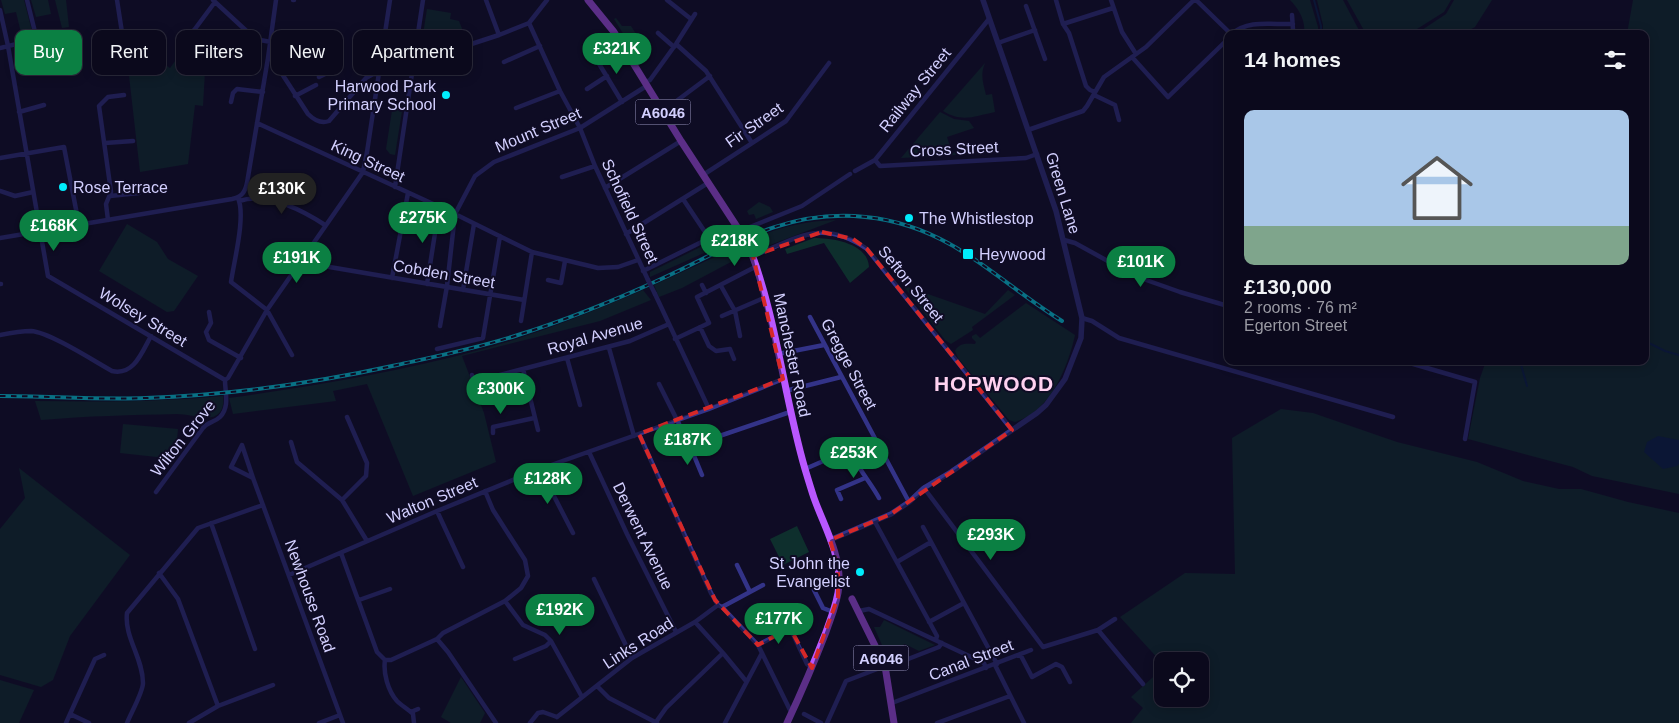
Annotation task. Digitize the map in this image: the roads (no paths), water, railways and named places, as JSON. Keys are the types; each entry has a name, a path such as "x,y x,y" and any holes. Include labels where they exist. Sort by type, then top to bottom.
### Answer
{"main road":[{"name":"A6046","path":"592,1 614,32 681,141 739,229 751,252"},
{"name":"Manchester Road","path":"751,252 766,297 790,412 805,469 838,567 839,586 833,612 812,668 787,723"},
{"name":"A6046","path":"852,599 885,667 894,723"}],"street":[{"path":"27,0 35,30"},
{"path":"117,0 122,30"},
{"path":"272,30 276,0"},
{"path":"385,30 390,0"},
{"path":"418,30 423,0"},
{"path":"486,0 499,36"},
{"path":"472,44 499,36 529,23 548,0"},
{"path":"667,0 690,19"},
{"name":"Green Lane","path":"830,540 891,514 909,502 924,488 957,468 1046,405 1065,379 1081,335 1082,318 1056,211 984,0"},
{"path":"1056,0 1086,86 1094,94 1115,106 1119,120"},
{"path":"1111,0 1122,32 1134,56 1168,97 1224,43"},
{"path":"1028,130 1083,111 1104,77 1146,47 1195,0 1228,30"},
{"path":"194,30 214,1 253,37 271,42 245,191 238,199"},
{"path":"1026,6 1045,59"},
{"path":"1063,24 1113,8"},
{"path":"0,10 40,232"},
{"name":"Mount Street","path":"455,214 475,176 494,162 580,128 647,84 675,46 690,19 695,14"},
{"path":"1292,15 1293,30"},
{"name":"Railway Street","path":"643,271 709,238 802,206 875,160 989,19"},
{"name":"Schofield Street","path":"529,23 560,91 580,128 626,234 709,409"},
{"path":"1237,30 1246,25 1293,24"},
{"path":"998,43 1035,30"},
{"path":"658,33 700,64 710,76 752,143"},
{"path":"0,48 15,44"},
{"path":"504,62 540,46"},
{"path":"595,57 622,102"},
{"name":"Fir Street","path":"703,175 792,116 829,63"},
{"path":"284,75 295,96 314,120 320,122 327,122 366,78 371,75"},
{"path":"319,77 323,75"},
{"path":"225,380 241,358 267,310 363,172 379,75"},
{"path":"395,188 412,75"},
{"path":"587,89 607,76"},
{"path":"663,111 710,76"},
{"path":"295,96 316,85"},
{"path":"232,102 233,93 237,89 263,92"},
{"path":"516,108 560,91"},
{"path":"108,220 106,204 111,192 99,106 108,97 124,95"},
{"path":"19,112 44,105"},
{"name":"King Street","path":"257,123 455,214 532,252 598,268 618,267 638,260"},
{"path":"105,143 133,140"},
{"path":"605,188 681,141"},
{"path":"0,158 64,147 79,225"},
{"name":"Cross Street","path":"875,160 880,166 1026,158 1037,154"},
{"path":"562,177 595,166"},
{"path":"626,234 708,183"},
{"path":"0,191 15,196 33,192"},
{"path":"110,196 139,193"},
{"path":"392,278 408,194"},
{"path":"0,238 247,198 272,201 313,217 325,225"},
{"path":"238,199 241,210 240,225 231,282 267,310 292,355"},
{"path":"683,199 709,238"},
{"path":"427,284 439,208"},
{"path":"440,326 447,286 455,214"},
{"path":"462,290 474,224"},
{"name":"Wolsey Street","path":"40,232 48,276 225,380"},
{"name":"Sefton Street","path":"751,252 808,234 822,232 838,234 853,240 867,250 1012,430"},
{"path":"437,348 482,338 500,236"},
{"path":"1064,240 1075,243 1135,276 1224,305"},
{"path":"521,321 532,252"},
{"path":"548,280 561,283 565,261"},
{"name":"Cobden Street","path":"300,262 524,300"},
{"path":"675,339 711,322 698,297 757,266"},
{"path":"702,285 706,293"},
{"path":"721,286 735,311 740,336"},
{"path":"722,316 766,297"},
{"path":"209,312 211,323 206,332 209,340 241,358"},
{"name":"Gregge Street","path":"810,317 874,440 909,502"},
{"path":"1082,318 1092,321 1119,338 1393,417"},
{"name":"Royal Avenue","path":"472,375 473,379 477,380 609,348 641,338 668,324"},
{"path":"700,327 709,346 716,351 730,349 734,359"},
{"path":"0,335 11,332 32,331 45,335 112,371 119,372 132,367 151,336"},
{"path":"778,354 824,345"},
{"path":"609,348 636,435 711,593 720,606 758,645 792,712"},
{"path":"567,358 580,405"},
{"path":"1417,365 1475,382 1465,439"},
{"path":"523,369 538,430"},
{"path":"786,391 841,376"},
{"name":"Walton Street","path":"290,575 437,511 540,469 677,421 783,379"},
{"name":"Wilton Grove","path":"156,492 202,428 220,417 226,405 225,380"},
{"path":"659,384 702,474"},
{"path":"690,446 790,412"},
{"path":"342,500 366,476 367,463 347,417"},
{"path":"493,433 493,426 534,418"},
{"path":"805,469 874,440"},
{"path":"291,442 297,462 342,500 367,541"},
{"name":"Newhouse Road","path":"253,478 231,467 242,445 342,723"},
{"path":"852,450 855,462 865,478 871,483 879,498"},
{"name":"Derwent Avenue","path":"589,452 676,632"},
{"path":"540,469 573,533"},
{"path":"841,499 837,490 865,478"},
{"path":"924,488 1043,647 1098,630 1115,619"},
{"path":"341,553 377,652 385,660 391,660 437,639 443,633 505,601 521,588 528,576 525,560 493,510 485,491"},
{"path":"126,723 144,684 141,666 126,623 127,613 198,528 263,505"},
{"path":"437,511 464,567"},
{"path":"875,522 929,622 936,639"},
{"path":"211,523 256,648"},
{"path":"923,527 996,664 1024,723"},
{"path":"897,562 931,542"},
{"path":"737,565 750,592"},
{"path":"159,573 178,599 218,706"},
{"path":"594,579 632,658"},
{"name":"Links Road","path":"557,717 632,658 720,606 763,584"},
{"path":"359,600 390,589"},
{"path":"814,590 823,608 833,612"},
{"path":"505,601 523,625 545,635 551,641 582,696"},
{"path":"929,622 964,603"},
{"path":"859,611 869,609 936,639 984,663 986,668"},
{"path":"783,613 807,664 812,668"},
{"path":"695,622 723,652 746,682"},
{"path":"758,645 790,628"},
{"path":"1098,630 1142,684"},
{"path":"437,639 448,652 493,722"},
{"path":"515,659 546,646 551,641"},
{"path":"827,723 848,680 939,647 942,643"},
{"name":"Canal Street","path":"892,702 1031,650"},
{"path":"597,686 609,698 656,723 666,708 723,652"},
{"path":"725,723 762,653"},
{"path":"1020,654 1032,677 1056,664 1062,667 1070,682"},
{"path":"66,723 95,659 104,655"},
{"path":"385,660 384,672 393,696 413,714 414,723"},
{"path":"189,723 218,706 273,685"},
{"path":"937,723 1010,696"},
{"path":"411,712 418,709"},
{"path":"530,723 538,713 543,712 557,717 560,723"},
{"path":"70,714 89,723"},
{"path":"804,714 821,723"},
{"path":"319,723 340,715"}],"water":[{"path":"1658,436 1679,440 1679,464 1677,466 1663,469 1644,452 1647,442"}],"waterway":[{"path":"1314,0 1321,30"},
{"path":"1649,343 1679,355"},
{"path":"1521,365 1527,386"}],"railway":[{"path":"0,396 128,398 210,394 304,383 458,352 518,335 589,310 642,288 753,235 800,220 826,216 854,216 886,220 915,228 966,254 1062,321"}],"place":[{"name":"Harwood Park Primary School","path":"446,95"},
{"name":"Rose Terrace","path":"63,187"},
{"name":"The Whistlestop","path":"909,218"},
{"name":"Heywood","path":"968,254"},
{"name":"St John the Evangelist","path":"860,572"}],"district":[{"name":"HOPWOOD","path":"994,383"}]}
